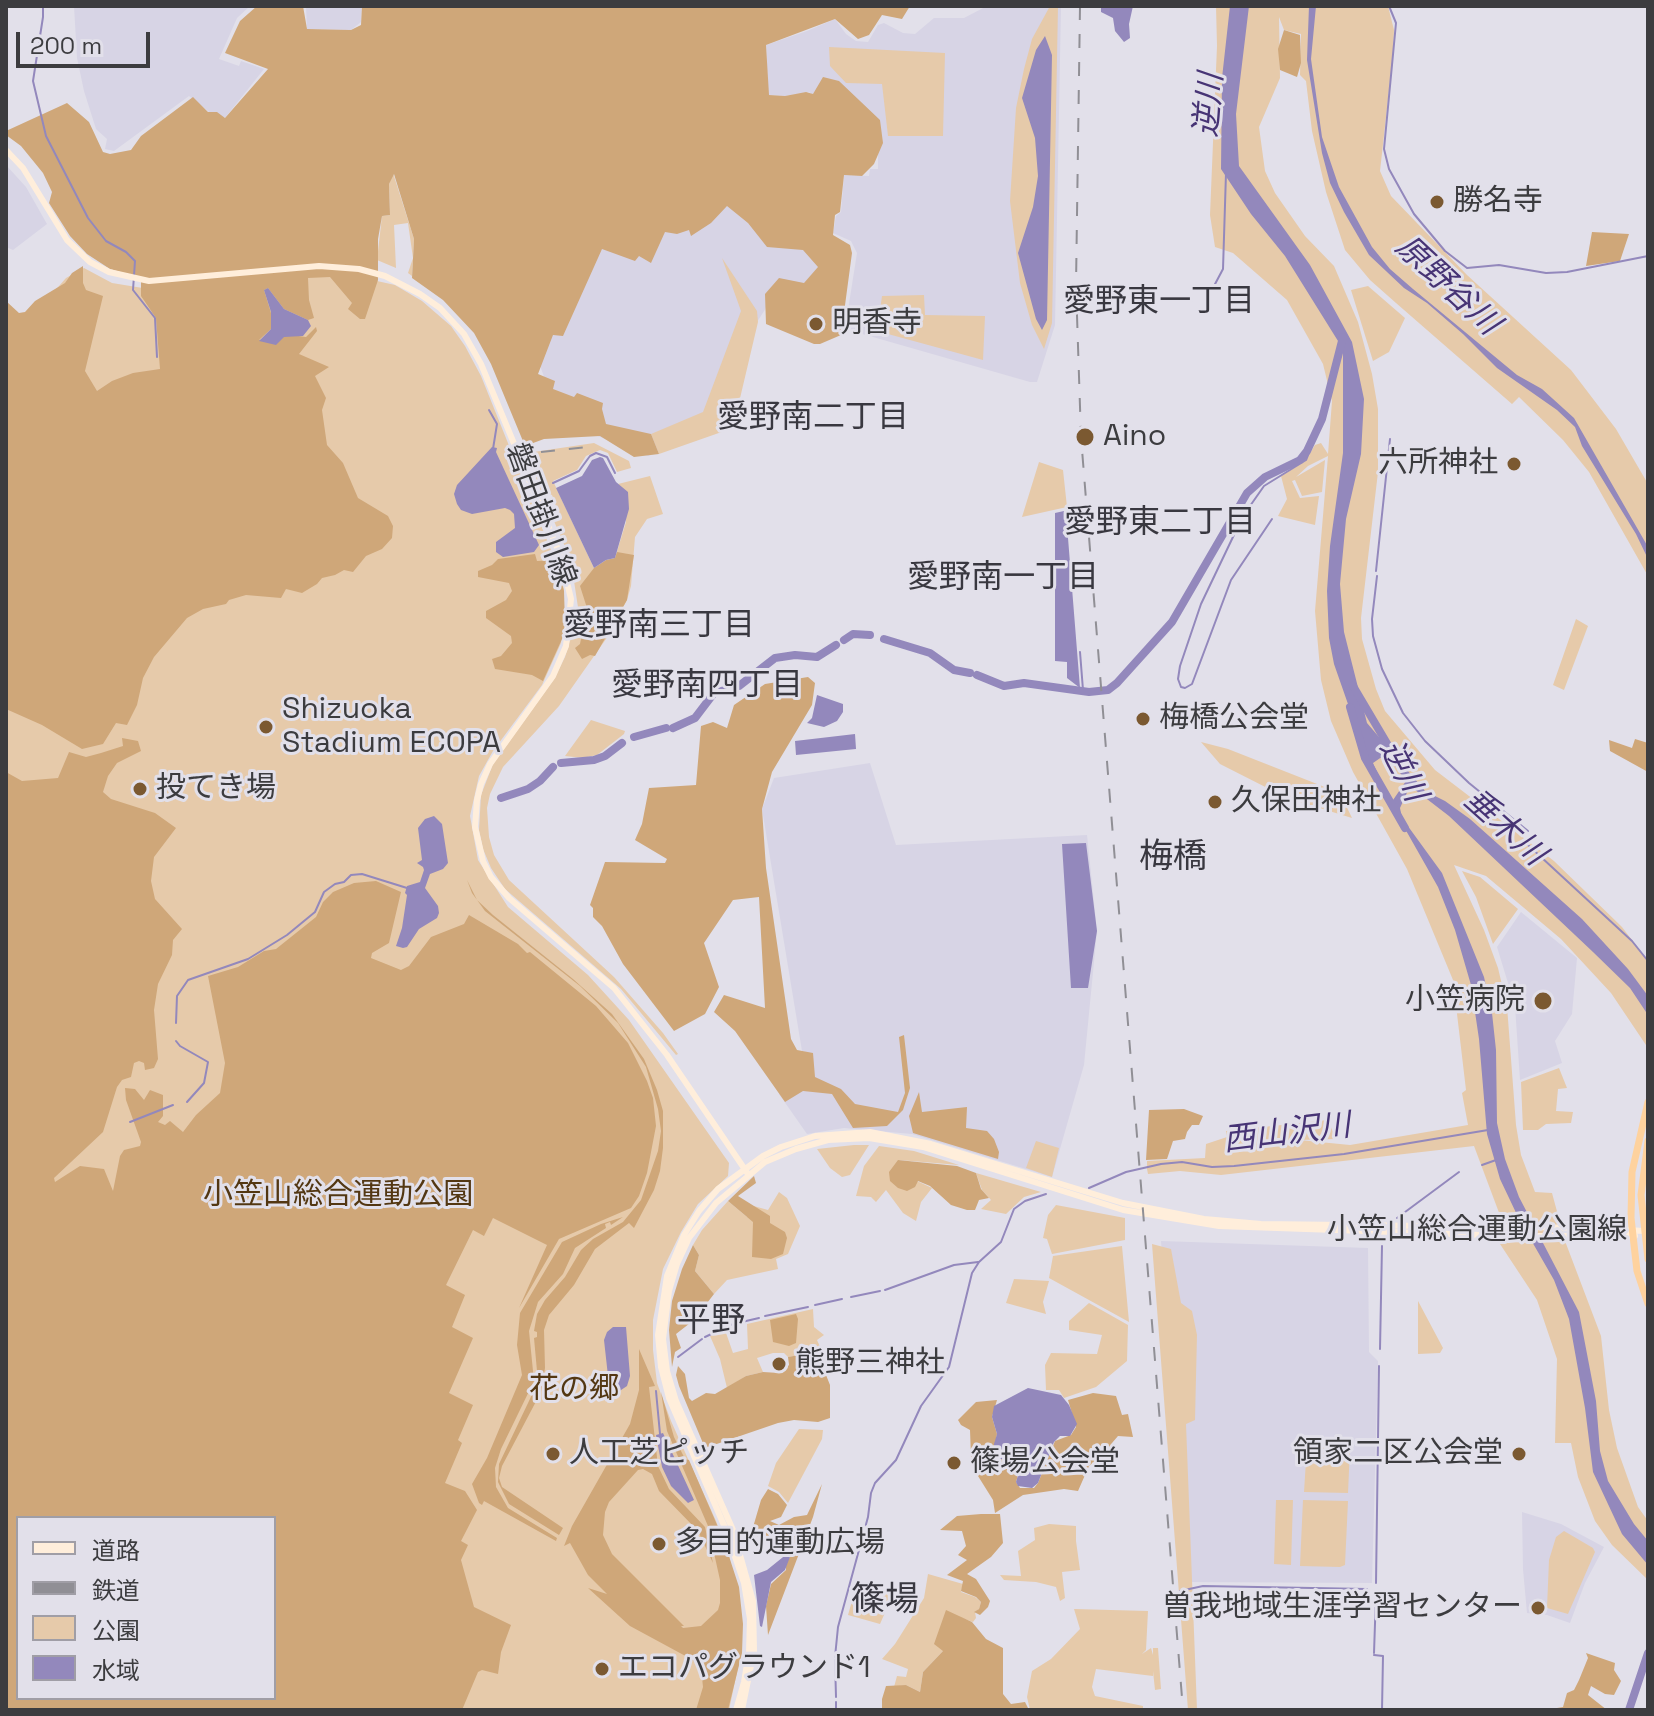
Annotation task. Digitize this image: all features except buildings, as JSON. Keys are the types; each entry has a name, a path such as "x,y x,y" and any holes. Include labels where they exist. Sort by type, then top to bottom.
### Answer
{"highway":[{"path":"1648,1102 1632,1172 1632,1233 1637,1271 1648,1304"},
{"path":"1648,1141 1642,1175 1643,1231 1648,1259"}],"main road":[{"name":"磐田掛川線","path":"6,150 23,168 67,240 90,262 109,272 149,281 319,266 359,269 395,280 420,294 440,308 464,334 481,364 561,557 571,599 566,646 553,676 490,764 481,784 475,827 483,861 491,877 509,898 614,988 667,1055 746,1171"},
{"name":"小笠山総合運動公園線","path":"746,1171 764,1159 828,1140 890,1137 1157,1211 1228,1222 1555,1227 1632,1233"},
{"name":"小笠山総合運動公園線","path":"967,1159 1099,1203 1163,1218 1229,1227 1510,1236 1643,1231"},
{"path":"739,1710 754,1651 753,1601 733,1530 676,1401 667,1371 663,1339 669,1291 683,1251 705,1215 746,1171"}],"shaded area":[{"path":"74,6 250,6 237,18 219,59 239,66 241,61 264,69 225,118 209,112 189,96 114,151 105,149 107,139 96,129 84,91 77,58"},
{"path":"306,6 362,6 361,22 351,30 307,29"},
{"path":"987,6 1061,6 1055,325 1037,382 845,329 857,253 851,241 833,233 836,216 841,212 844,175 869,176 870,169 878,169 878,147 809,92 768,95 766,45 835,19 846,34 856,41 868,42 878,25 884,23 903,33 915,34 934,18 964,18"},
{"path":"6,165 26,187 47,224 13,250 6,247"},
{"path":"734,202 808,245 824,269 803,295 782,283 757,322 730,429 648,456 560,421 534,349 564,256"},
{"path":"870,763 896,845 1087,835 1097,931 1084,1065 1052,1177 912,1134 844,1128 807,1134 779,1094 812,1054 802,1051 762,809 774,778"},
{"name":"小笠病院","path":"1521,912 1577,958 1572,1014 1555,1041 1562,1063 1520,1080 1515,1006 1497,947"},
{"path":"1161,1241 1368,1248 1369,1352 1378,1361 1372,1583 1186,1582"},
{"path":"1522,1512 1561,1524 1604,1547 1585,1583 1570,1623 1547,1615 1527,1613"}],"green space":[{"path":"257,6 303,6 307,29 351,30 361,25 362,6 910,6 902,19 882,15 869,35 858,39 835,19 766,45 769,95 813,94 823,77 839,81 880,120 883,143 874,164 862,176 844,175 840,212 835,215 833,235 850,245 852,253 841,335 814,344 766,324 765,294 779,278 804,283 818,267 803,250 767,247 748,223 727,206 711,223 691,236 689,230 677,234 665,232 651,263 639,256 635,261 602,249 563,336 553,335 538,374 555,381 553,389 574,397 577,393 603,403 606,424 651,434 659,454 634,457 600,436 544,439 525,446 491,364 474,333 443,300 412,278 414,239 394,174 389,184 390,215 382,216 378,239 378,280 365,319 360,319 348,309 352,303 330,277 308,278 314,318 308,320 284,309 268,288 264,290 271,313 271,329 259,340 291,335 306,337 316,327 317,331 299,354 329,367 315,376 326,398 322,410 327,445 343,463 358,498 388,516 393,526 392,538 382,549 366,556 353,572 344,570 322,578 302,593 286,589 281,598 246,595 203,609 187,618 154,657 143,678 137,705 127,725 116,723 103,744 82,749 42,725 6,709 6,301 19,313 25,312 35,301 65,283 72,273 83,266 86,290 103,296 85,371 97,391 133,373 160,369 156,318 141,296 141,278 110,269 87,254 70,236 49,203 52,192 43,173 21,146 6,135 6,131 67,103 89,122 103,152 110,154 131,150 141,136 193,97 208,112 217,112 225,118 268,69 225,53 240,21"},
{"path":"1050,6 1058,6 1052,323 1044,349 1032,325 1020,283 1010,201 1016,108 1024,69 1032,39"},
{"path":"1216,6 1388,6 1394,30 1393,54 1380,171 1391,196 1467,275 1571,370 1616,429 1648,484 1648,576 1589,472 1563,440 1519,397 1512,404 1396,303 1370,280 1345,250 1326,192 1312,131 1306,81 1300,75 1301,34 1284,30 1279,17 1280,78 1259,127 1265,171 1275,193 1305,236 1334,266 1358,322 1378,409 1378,472 1361,618 1362,639 1376,689 1385,711 1435,770 1554,861 1622,927 1648,961 1648,1048 1611,993 1561,939 1486,876 1454,865 1484,930 1507,1006 1521,1155 1535,1192 1552,1193 1565,1241 1601,1336 1609,1410 1617,1448 1638,1507 1648,1521 1648,1580 1612,1545 1595,1521 1578,1477 1571,1443 1555,1443 1557,1359 1537,1300 1500,1244 1510,1242 1474,1146 1221,1175 1180,1171 1148,1174 1147,1161 1205,1158 1206,1144 1227,1137 1226,1131 1328,1120 1336,1139 1299,1140 1350,1145 1468,1125 1462,1093 1466,1090 1453,980 1407,869 1353,772 1331,721 1321,680 1315,611 1328,456 1308,466 1296,477 1325,460 1322,492 1302,496 1295,480 1292,481 1300,498 1319,496 1315,525 1278,516 1287,499 1281,476 1305,461 1315,445 1321,443 1328,454 1332,401 1323,364 1287,300 1233,253 1215,247 1210,215"},
{"path":"1284,30 1300,35 1301,63 1297,77 1280,70 1278,49"},
{"path":"829,47 945,53 943,136 888,136 882,84 846,83 830,66"},
{"path":"393,173 414,239 413,258 408,223 394,225 396,268 377,260 382,216 390,215 389,184"},
{"path":"1592,232 1629,234 1620,261 1586,266"},
{"path":"722,258 757,311 758,322 733,428 659,454 651,434 703,412 741,311"},
{"name":"小笠山総合運動公園","path":"84,268 112,283 155,290 337,275 395,285 422,301 451,326 481,376 555,560 564,589 564,616 561,643 542,685 493,751 479,776 470,816 478,860 508,907 588,975 629,1020 729,1163 728,1176 698,1204 663,1269 653,1320 653,1350 657,1383 671,1421 730,1559 740,1658 729,1710 6,1710 6,334 31,318 66,278"},
{"path":"1368,286 1405,318 1389,352 1373,361 1351,290"},
{"path":"924,295 925,315 985,316 983,360 877,331 882,296"},
{"path":"594,443 629,461 631,468 617,472 608,453 600,450 586,456 577,470 553,481 594,568 615,558 626,522 622,488 618,484 650,476 663,514 647,519 635,537 631,586 606,639 559,706 503,767 487,808 489,837 494,855 509,880 614,977 663,1033 676,1055 621,989 505,889 491,868 479,830 481,795 493,764 554,679 571,637 574,637 579,614 571,561 551,514 556,506 552,495 541,491 527,453"},
{"path":"1039,462 1063,470 1067,507 1022,517"},
{"path":"617,552 634,555 627,600 595,656 582,659 575,648 580,644 587,608 580,586 594,568 615,558"},
{"path":"535,554 537,561 555,560 564,591 562,639 543,681 532,675 495,669 492,659 501,656 512,643 511,636 486,618 486,611 506,600 512,591 509,583 478,577 478,571 498,559"},
{"path":"1576,619 1588,626 1564,690 1553,685"},
{"path":"808,677 815,683 812,705 772,772 762,809 766,868 791,1039 797,1050 813,1053 815,1077 841,1089 855,1104 898,1112 905,1093 899,1037 904,1035 910,1088 903,1110 887,1126 853,1128 832,1094 803,1091 785,1102 735,1031 714,1012 724,995 765,1008 759,897 733,900 704,943 719,987 705,1014 674,1031 623,964 602,926 593,917 590,905 605,862 665,863 667,859 635,840 642,824 649,788 696,785 701,726 713,722 727,728 734,705 765,684"},
{"path":"591,720 625,731 624,734 597,755 583,758 565,756"},
{"path":"122,738 138,741 141,751 117,763 108,776 103,792 111,799 155,813 176,828 154,857 151,881 155,899 182,929 173,940 172,955 158,984 154,1010 158,1059 154,1068 145,1070 144,1063 134,1063 131,1077 122,1080 117,1087 103,1132 54,1178 55,1182 80,1166 104,1169 113,1191 120,1156 124,1150 140,1146 141,1142 126,1100 125,1088 135,1089 144,1100 150,1090 163,1095 163,1116 158,1122 165,1125 170,1121 183,1132 220,1093 225,1063 208,976 238,967 264,951 276,949 316,917 323,902 333,892 354,883 376,881 401,892 389,943 372,953 371,958 401,970 409,966 431,937 464,924 469,915 518,944 527,953 530,952 596,1006 628,1043 647,1081 653,1098 656,1126 647,1173 631,1208 559,1239 519,1308 547,1245 493,1218 484,1236 473,1230 446,1285 465,1295 452,1327 473,1338 449,1393 473,1405 458,1440 462,1443 445,1483 465,1491 477,1510 461,1541 468,1545 461,1560 474,1607 511,1625 501,1652 498,1674 478,1672 462,1710 6,1710 6,772 22,781 58,778 69,752 86,757 123,746"},
{"path":"1635,739 1648,743 1648,772 1610,751 1609,740 1632,748"},
{"path":"1201,742 1228,749 1340,793 1352,818 1287,798 1220,764"},
{"path":"1462,871 1480,877 1518,909 1493,944 1476,897"},
{"path":"477,900 573,979 612,1014 644,1059 663,1111 663,1148 654,1190 634,1228 629,1223 595,1249 574,1285 549,1315 544,1330 545,1368 541,1392 502,1466 499,1478 502,1487 563,1528 559,1535 509,1504 498,1482 499,1464 538,1382 534,1338 537,1337 534,1331 537,1314 581,1250 593,1239 623,1222 641,1200 658,1151 661,1131 646,1067 618,1023 580,986 485,911"},
{"path":"1559,1068 1567,1088 1558,1089 1556,1111 1573,1112 1571,1123 1546,1124 1538,1130 1523,1130 1521,1082"},
{"path":"919,1092 922,1112 967,1107 966,1128 987,1131 994,1139 998,1159 913,1133 909,1116"},
{"path":"1184,1109 1203,1116 1199,1125 1192,1125 1185,1139 1173,1141 1167,1159 1146,1160 1149,1110"},
{"path":"1036,1141 1059,1148 1052,1177 1026,1168"},
{"path":"869,1145 850,1175 842,1177 830,1168 817,1149"},
{"path":"879,1146 914,1151 959,1165 899,1160 917,1181 932,1188 921,1202 916,1221 903,1213 886,1190 876,1202 871,1197 856,1196 864,1166"},
{"path":"898,1160 957,1166 976,1173 981,1189 989,1198 979,1200 975,1210 967,1210 951,1205 930,1186 918,1181 915,1187 907,1191 898,1188 890,1181 889,1172"},
{"path":"976,1173 1041,1192 1024,1197 1006,1214 981,1209 991,1200 982,1190"},
{"path":"754,1176 756,1183 738,1196 770,1216 770,1223 785,1232 787,1238 783,1254 771,1259 752,1257 753,1222 728,1201"},
{"path":"779,1192 787,1198 800,1226 788,1254 776,1259 778,1269 727,1280 714,1294 695,1271 699,1255 693,1245 702,1230 728,1201 747,1217 758,1210 750,1205 768,1210"},
{"path":"1056,1205 1125,1218 1125,1240 1052,1254 1047,1239 1043,1238 1048,1215"},
{"path":"623,1217 611,1225 610,1222 605,1224 606,1228 575,1248 563,1274 538,1302 529,1331 534,1381 495,1468 496,1487 508,1508 557,1538 556,1541 484,1501 482,1505 479,1503 472,1484 487,1458 522,1375 517,1345 520,1313 562,1242 601,1224"},
{"path":"1152,1244 1171,1249 1181,1303 1192,1311 1197,1335 1195,1420 1186,1424 1197,1710 1188,1710"},
{"path":"693,1245 699,1255 695,1271 714,1294 694,1320 676,1334 681,1348 675,1352 672,1367 669,1330 672,1301"},
{"path":"1122,1246 1129,1322 1049,1278 1053,1256"},
{"path":"1014,1279 1049,1281 1043,1302 1046,1314 1006,1303"},
{"path":"1418,1301 1443,1348 1440,1353 1418,1354"},
{"path":"1089,1303 1128,1325 1127,1361 1096,1387 1064,1398 1059,1390 1046,1390 1045,1365 1051,1353 1097,1354 1102,1335 1069,1330 1069,1321"},
{"path":"813,1309 814,1327 824,1335 817,1340 827,1355 815,1358 810,1353 788,1357 784,1353 773,1353 757,1358 763,1372 746,1376 727,1388 710,1336 725,1330 733,1353 748,1349 747,1324"},
{"path":"796,1314 796,1343 789,1346 773,1342 770,1320"},
{"path":"639,1349 655,1386 649,1387 658,1466 669,1489 705,1527 713,1563 698,1531 659,1491 652,1474 643,1469 638,1470 609,1502 603,1535 612,1554 683,1628 701,1626 718,1610 720,1580 708,1526 667,1431 661,1392 674,1437 685,1459 689,1460 724,1541 739,1587 742,1653 728,1710 696,1710 703,1687 701,1668 691,1659 630,1626 588,1588 607,1594 588,1575 570,1543 564,1546 572,1526 630,1424 639,1390"},
{"path":"810,1353 822,1365 830,1385 830,1418 818,1422 794,1420 778,1423 705,1448 679,1386 676,1375 678,1366 685,1374 692,1401 706,1393 715,1394 746,1376 763,1372 779,1373 789,1365 788,1357"},
{"path":"1093,1393 1116,1396 1122,1415 1128,1414 1133,1437 1118,1436 1105,1463 1097,1460 1089,1466 1078,1491 1064,1489 1023,1495 995,1513 993,1500 978,1476 971,1457 970,1430 958,1420 976,1402 997,1400 992,1417 997,1434 993,1455 1011,1460 1019,1472 1016,1482 1020,1488 1034,1488 1055,1441 1071,1435 1076,1427 1068,1400"},
{"path":"799,1429 823,1430 822,1439 788,1503 779,1492 768,1486 776,1463"},
{"path":"1307,1445 1350,1448 1348,1493 1304,1492"},
{"path":"822,1484 813,1517 768,1635 766,1606 771,1584 786,1570 786,1562 795,1551 791,1544 795,1534 792,1531 764,1539 751,1534 761,1500 768,1489 778,1494 787,1505 781,1517 770,1521 779,1525 794,1517 807,1515"},
{"path":"1276,1500 1293,1500 1291,1565 1274,1564"},
{"path":"1303,1500 1348,1501 1345,1565 1300,1566"},
{"path":"1000,1514 1003,1543 991,1557 967,1574 976,1579 990,1601 980,1615 974,1612 981,1602 961,1591 963,1581 947,1575 967,1560 958,1555 966,1546 962,1531 940,1530 957,1516"},
{"path":"1049,1524 1076,1526 1080,1570 1062,1572 1065,1598 1060,1601 1056,1587 1004,1580 1000,1575 1021,1576 1018,1551 1035,1540 1034,1528"},
{"path":"1564,1531 1595,1552 1568,1614 1547,1608 1549,1560 1556,1537"},
{"path":"928,1574 963,1584 961,1592 981,1602 973,1622 947,1613 943,1651 923,1672 920,1692 906,1685 894,1687 897,1676 906,1677 908,1669 882,1659 924,1598"},
{"path":"856,1587 882,1588 891,1599 880,1624 848,1615"},
{"path":"1074,1609 1148,1611 1146,1650 1142,1654 1151,1648 1153,1655 1153,1648 1158,1648 1161,1689 1155,1690 1153,1671 1153,1676 1096,1669 1092,1687 1095,1696 1143,1706 1143,1710 1030,1710 1027,1697 1032,1671 1051,1659 1080,1629"},
{"path":"946,1610 972,1622 986,1639 1003,1648 1003,1694 1011,1704 1025,1702 1029,1710 882,1710 886,1686 906,1685 920,1692 923,1672 943,1651 934,1644"},
{"path":"1586,1653 1615,1663 1614,1670 1621,1681 1614,1695 1591,1686 1588,1695 1607,1710 1556,1710 1563,1707 1567,1693 1574,1690 1588,1658"}],"water":[{"path":"1101,6 1133,6 1130,38 1124,42 1115,31 1113,18 1101,12"},
{"path":"1230,6 1249,6 1236,114 1239,166 1310,265 1352,342 1364,399 1361,454 1346,519 1340,584 1344,632 1367,723 1425,791 1470,819 1582,919 1648,996 1648,1015 1630,988 1593,952 1449,816 1410,786 1400,808 1402,818 1442,873 1484,977 1496,1050 1497,1123 1505,1159 1519,1197 1579,1312 1596,1401 1600,1451 1608,1481 1648,1541 1648,1565 1622,1534 1593,1472 1569,1319 1554,1280 1500,1179 1487,1134 1471,985 1455,930 1438,887 1370,767 1334,664 1329,638 1327,591 1343,453 1343,349 1285,256 1251,214 1221,169 1222,78","holes":["1386,754 1406,781 1391,803 1373,763"]},
{"path":"1309,6 1316,6 1311,59 1322,137 1339,187 1372,247 1390,269 1413,289 1517,375 1542,389 1574,418 1648,547 1648,559 1582,446 1575,427 1557,410 1497,368 1463,334 1404,288 1369,255 1330,183 1322,153 1307,60"},
{"path":"1045,36 1052,55 1047,320 1042,330 1036,319 1018,253 1033,207 1038,176 1035,138 1022,98 1036,50"},
{"path":"268,288 284,309 308,320 311,326 303,336 284,337 276,345 259,341 271,329 271,312 264,290"},
{"path":"492,447 497,448 496,452 539,545 534,552 503,557 496,552 496,542 515,528 514,514 510,510 505,508 472,514 461,510 457,504 454,494 457,485"},
{"path":"600,457 616,482 628,492 629,509 615,558 594,568 556,488 582,476 592,460"},
{"path":"1064,511 1080,688 1067,678 1067,662 1055,661 1055,513"},
{"path":"817,695 843,704 843,712 837,721 824,727 807,723 812,718"},
{"path":"855,734 856,749 796,755 795,741"},
{"path":"434,816 442,824 448,863 443,869 430,874 425,888 438,906 439,913 437,918 419,929 407,947 403,948 396,946 402,928 405,893 407,886 420,882 424,870 417,863 422,860 418,828 425,819"},
{"path":"1086,843 1097,931 1088,988 1071,988 1062,844"},
{"path":"613,1327 626,1327 630,1376 627,1386 618,1392 609,1385 604,1340"},
{"path":"1028,1388 1061,1395 1077,1424 1070,1436 1060,1436 1054,1442 1038,1483 1032,1488 1018,1486 1019,1472 1011,1460 999,1459 994,1455 997,1434 992,1417 994,1406"},
{"path":"663,1433 694,1500 688,1503 671,1486 662,1467 656,1435"},
{"path":"793,1549 785,1570 771,1582 762,1627 754,1575 767,1570"}],"waterway":[{"path":"43,6 33,81 46,136 88,218 106,241 135,261 133,290 155,318 157,357"},
{"name":"原野谷川","path":"1389,6 1396,23 1384,149 1389,169 1414,214 1445,251 1467,268 1499,265 1546,273 1567,272 1648,256"},
{"path":"1205,303 1223,269 1226,173"},
{"path":"977,675 1004,686 1024,683 1089,692 1108,690 1117,683 1172,622 1247,493 1265,477 1300,460 1307,451 1322,419 1343,337"},
{"path":"489,410 497,424 493,449"},
{"path":"1272,519 1231,580 1192,684 1181,687 1178,679 1180,666 1201,604 1243,516 1264,486 1306,460 1319,428"},
{"path":"1376,571 1390,439"},
{"path":"553,483 579,471 596,453 607,457 615,473"},
{"path":"1377,576 1373,636 1382,669 1403,713 1425,741 1469,783 1528,831"},
{"path":"844,640 853,634 870,635"},
{"path":"884,639 930,653 954,670 970,673"},
{"path":"673,728 695,718 714,693 739,686 775,658 795,655 817,657 836,645"},
{"path":"1080,652 1083,690 1089,692"},
{"name":"垂木川","path":"1353,686 1395,757"},
{"name":"逆川","path":"1350,707 1365,758 1405,828"},
{"path":"634,737 666,728"},
{"path":"561,763 594,760 622,743"},
{"path":"501,798 528,789 553,767"},
{"path":"1528,845 1632,941 1648,961"},
{"path":"176,1023 177,996 188,980 248,959 287,935 315,912 324,892 335,884 344,882 351,875 362,874 407,888"},
{"path":"176,1041 208,1062 204,1083 187,1102"},
{"path":"130,1122 173,1105"},
{"name":"西山沢川","path":"1089,1188 1126,1172 1161,1164 1182,1162 1212,1167 1234,1166 1344,1154 1488,1130"},
{"path":"1482,1165 1496,1160"},
{"path":"1397,1218 1459,1172"},
{"path":"835,1657 838,1627 875,1483 896,1460 921,1406 949,1367 972,1273 979,1262 1001,1242 1014,1209 1025,1201 1046,1194"},
{"path":"1380,1349 1382,1246"},
{"path":"885,1290 954,1265 978,1262"},
{"path":"851,1297 880,1291"},
{"path":"815,1305 842,1299"},
{"path":"765,1316 808,1307"},
{"path":"705,1337 733,1324 759,1318"},
{"path":"678,1357 702,1339"},
{"path":"1376,1583 1379,1366"},
{"path":"656,1391 660,1434"},
{"path":"1180,1591 1203,1586 1367,1589"},
{"path":"1374,1653 1376,1594"},
{"path":"1629,1710 1648,1653"},
{"path":"1374,1655 1383,1656 1382,1710"},
{"path":"835,1660 836,1697"},
{"path":"836,1702 836,1710"}],"railway":[{"path":"1080,6 1076,285 1081,437 1183,1710"},
{"path":"541,452 596,446"}],"place":[{"name":"勝名寺","path":"1437,202"},
{"name":"明香寺","path":"816,324"},
{"name":"Aino","path":"1085,437"},
{"name":"六所神社","path":"1514,464"},
{"name":"梅橋公会堂","path":"1143,719"},
{"name":"Shizuoka Stadium ECOPA","path":"266,727"},
{"name":"投てき場","path":"140,789"},
{"name":"久保田神社","path":"1215,802"},
{"name":"小笠病院","path":"1543,1001"},
{"name":"熊野三神社","path":"779,1364"},
{"name":"人工芝ピッチ","path":"553,1454"},
{"name":"領家二区公会堂","path":"1519,1454"},
{"name":"篠場公会堂","path":"954,1463"},
{"name":"多目的運動広場","path":"659,1544"},
{"name":"曽我地域生涯学習センター","path":"1538,1608"},
{"name":"エコパグラウンド1","path":"602,1669"}],"district":[{"name":"愛野東一丁目","path":"1159,302"},
{"name":"愛野南二丁目","path":"813,418"},
{"name":"愛野東二丁目","path":"1160,523"},
{"name":"愛野南一丁目","path":"1003,578"},
{"name":"愛野南三丁目","path":"659,626"},
{"name":"愛野南四丁目","path":"707,686"},
{"name":"梅橋","path":"1173,858"},
{"name":"平野","path":"711,1322"},
{"name":"篠場","path":"885,1601"}],"park label":[{"name":"花の郷","path":"574,1390"}]}
